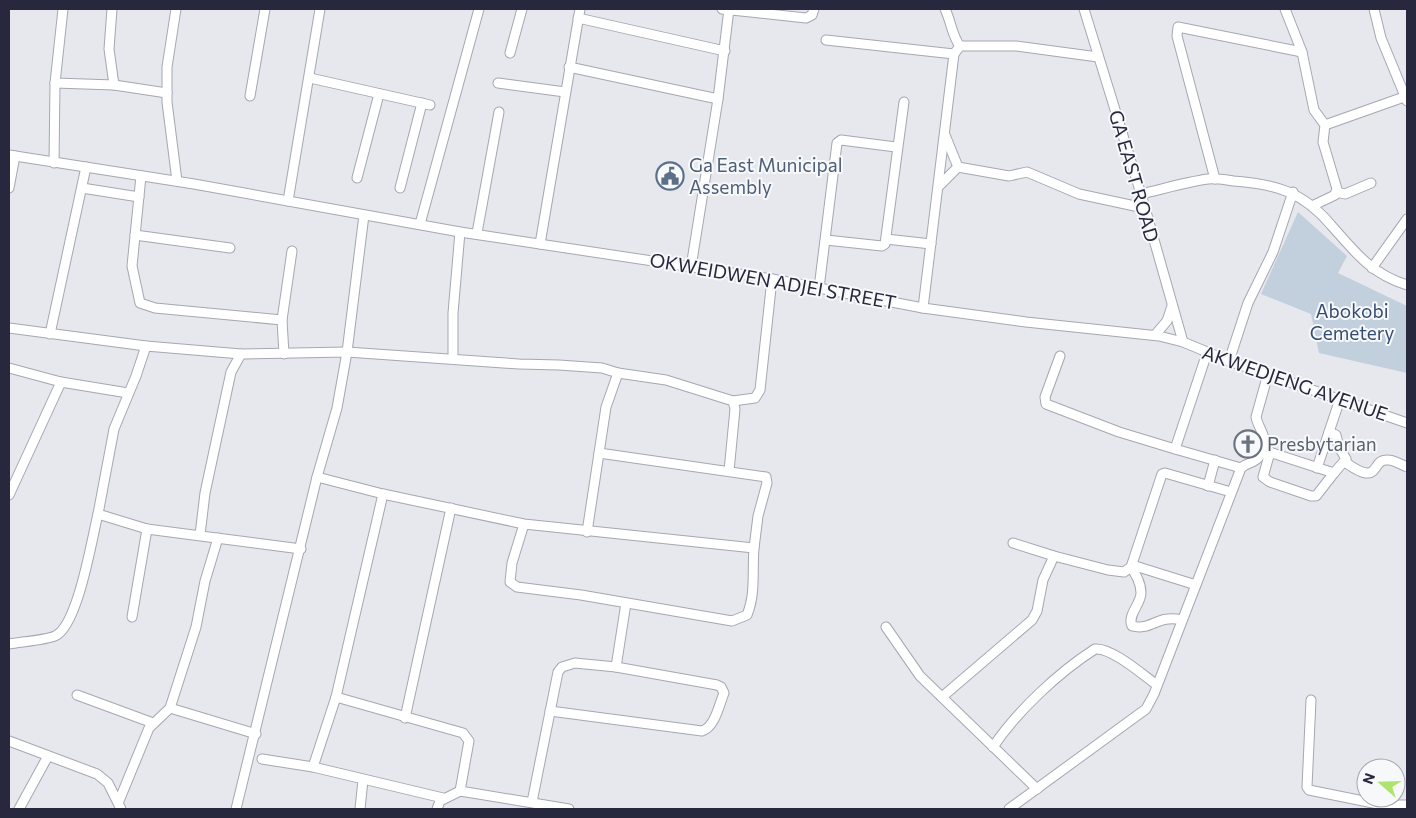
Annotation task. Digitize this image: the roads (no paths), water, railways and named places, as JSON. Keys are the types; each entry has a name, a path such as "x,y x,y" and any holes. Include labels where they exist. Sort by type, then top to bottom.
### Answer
{"street":[{"path":"54,163 54,83 63,9"},
{"path":"112,9 109,49 114,86"},
{"path":"176,9 167,66 167,93 172,158 177,181"},
{"path":"250,96 265,9"},
{"path":"288,201 320,9"},
{"path":"420,224 478,9"},
{"path":"510,53 522,9"},
{"path":"540,244 580,9"},
{"path":"691,267 726,51 727,9 806,18 812,16 814,9"},
{"path":"945,9 952,22 956,40 960,46"},
{"name":"GA EAST ROAD","path":"1084,9 1141,194 1183,342"},
{"path":"1285,9 1302,52 1314,110 1325,125 1323,142 1336,192"},
{"path":"1325,125 1406,99 1382,38 1374,9"},
{"path":"578,18 726,51"},
{"path":"1215,179 1177,36 1178,27 1302,52"},
{"path":"826,40 954,54"},
{"path":"923,308 954,54 960,46"},
{"path":"960,46 1016,46 1098,57"},
{"path":"569,67 718,99"},
{"path":"310,78 426,104 400,188"},
{"path":"54,83 114,86 167,93"},
{"path":"498,83 565,92"},
{"path":"357,178 379,94"},
{"path":"826,240 882,246 886,244 896,147 904,102"},
{"path":"477,233 499,112"},
{"path":"944,133 958,167"},
{"path":"819,288 838,140 896,147"},
{"path":"9,188 12,155"},
{"name":"OKWEIDWEN ADJEI STREET","path":"12,155 177,181 460,232 477,233 772,279 923,308 1035,323 1155,335 1183,342"},
{"path":"50,334 86,167"},
{"path":"939,186 958,167"},
{"path":"958,167 1009,176 1027,172 1079,194 1144,208"},
{"path":"141,176 134,235 133,279 138,299 143,305 155,308 282,320"},
{"path":"1141,194 1215,179 1269,184 1293,192 1329,222 1362,260 1372,268 1407,285"},
{"path":"1336,192 1345,194 1371,183"},
{"path":"82,188 139,197"},
{"path":"1229,361 1248,303 1273,252 1293,192"},
{"path":"1312,206 1334,195 1336,192"},
{"path":"236,809 256,734 317,477 337,408 347,352 364,215"},
{"path":"1372,268 1407,219"},
{"path":"453,358 453,313 460,232"},
{"path":"134,235 230,248"},
{"path":"886,239 931,244"},
{"path":"284,354 282,320 292,251"},
{"path":"9,328 146,346 241,354 347,352 602,368 618,373 666,380 733,402 755,398 760,390 772,279"},
{"path":"1155,335 1167,321 1172,306"},
{"name":"AKWEDJENG AVENUE","path":"1183,342 1229,361 1407,422"},
{"path":"9,644 54,636 64,629 80,590 98,514 114,429 146,346"},
{"path":"1175,449 1207,353"},
{"path":"200,535 205,493 231,372 241,354"},
{"path":"1060,356 1045,397 1046,404 1119,432 1241,468"},
{"path":"9,368 61,382 128,393"},
{"path":"587,532 606,407 618,373"},
{"path":"1268,374 1256,417 1265,438 1267,451 1263,477 1270,482 1316,496 1345,462 1346,456 1339,447 1338,438 1329,432"},
{"path":"9,495 61,382"},
{"path":"1317,468 1340,399"},
{"path":"729,471 735,409 733,402"},
{"path":"1009,809 1146,709 1241,468 1267,451"},
{"path":"1267,451 1334,473"},
{"path":"524,524 512,563 510,578 512,585 527,590 581,595 732,622 747,615 754,589 754,548 758,516 767,479 764,476 599,453"},
{"path":"1208,486 1215,460"},
{"path":"1345,462 1363,474 1370,474 1384,461 1389,460 1407,467"},
{"path":"1013,543 1054,556 1124,572 1131,566 1162,474 1165,473 1231,492"},
{"path":"317,477 383,494 524,524 754,548"},
{"path":"313,767 336,697 383,494"},
{"path":"404,718 451,508"},
{"path":"98,514 148,529 301,549"},
{"path":"132,617 148,529"},
{"path":"120,805 153,723 170,708 196,627 205,581 218,538"},
{"path":"942,697 1032,620 1037,611 1043,580 1054,556"},
{"path":"1131,566 1196,585"},
{"path":"1131,566 1138,578 1141,594 1131,621 1132,626 1144,628 1166,618 1182,620"},
{"path":"616,667 626,603"},
{"path":"886,627 920,676 1036,789"},
{"path":"993,747 1003,732 1036,698 1095,649 1102,648 1157,685"},
{"path":"532,802 554,684 562,666 575,663 616,667 721,687 724,693 712,723 706,729 697,731 550,711"},
{"path":"77,695 153,723"},
{"path":"336,697 404,718 463,733 469,741 460,791"},
{"path":"1311,700 1307,787 1313,792 1356,801"},
{"path":"170,708 256,734"},
{"path":"9,741 97,774 108,783 120,805"},
{"path":"19,809 48,756"},
{"path":"262,758 313,767 443,798"},
{"path":"360,809 363,780"},
{"path":"437,809 443,798 460,791 569,809"},
{"path":"1020,801 1025,809"}],"place":[{"name":"Ga East Municipal Assembly","path":"670,176"},
{"name":"Presbytarian","path":"1248,444"}],"park label":[{"name":"Abokobi Cemetery","path":"1352,322"}]}
